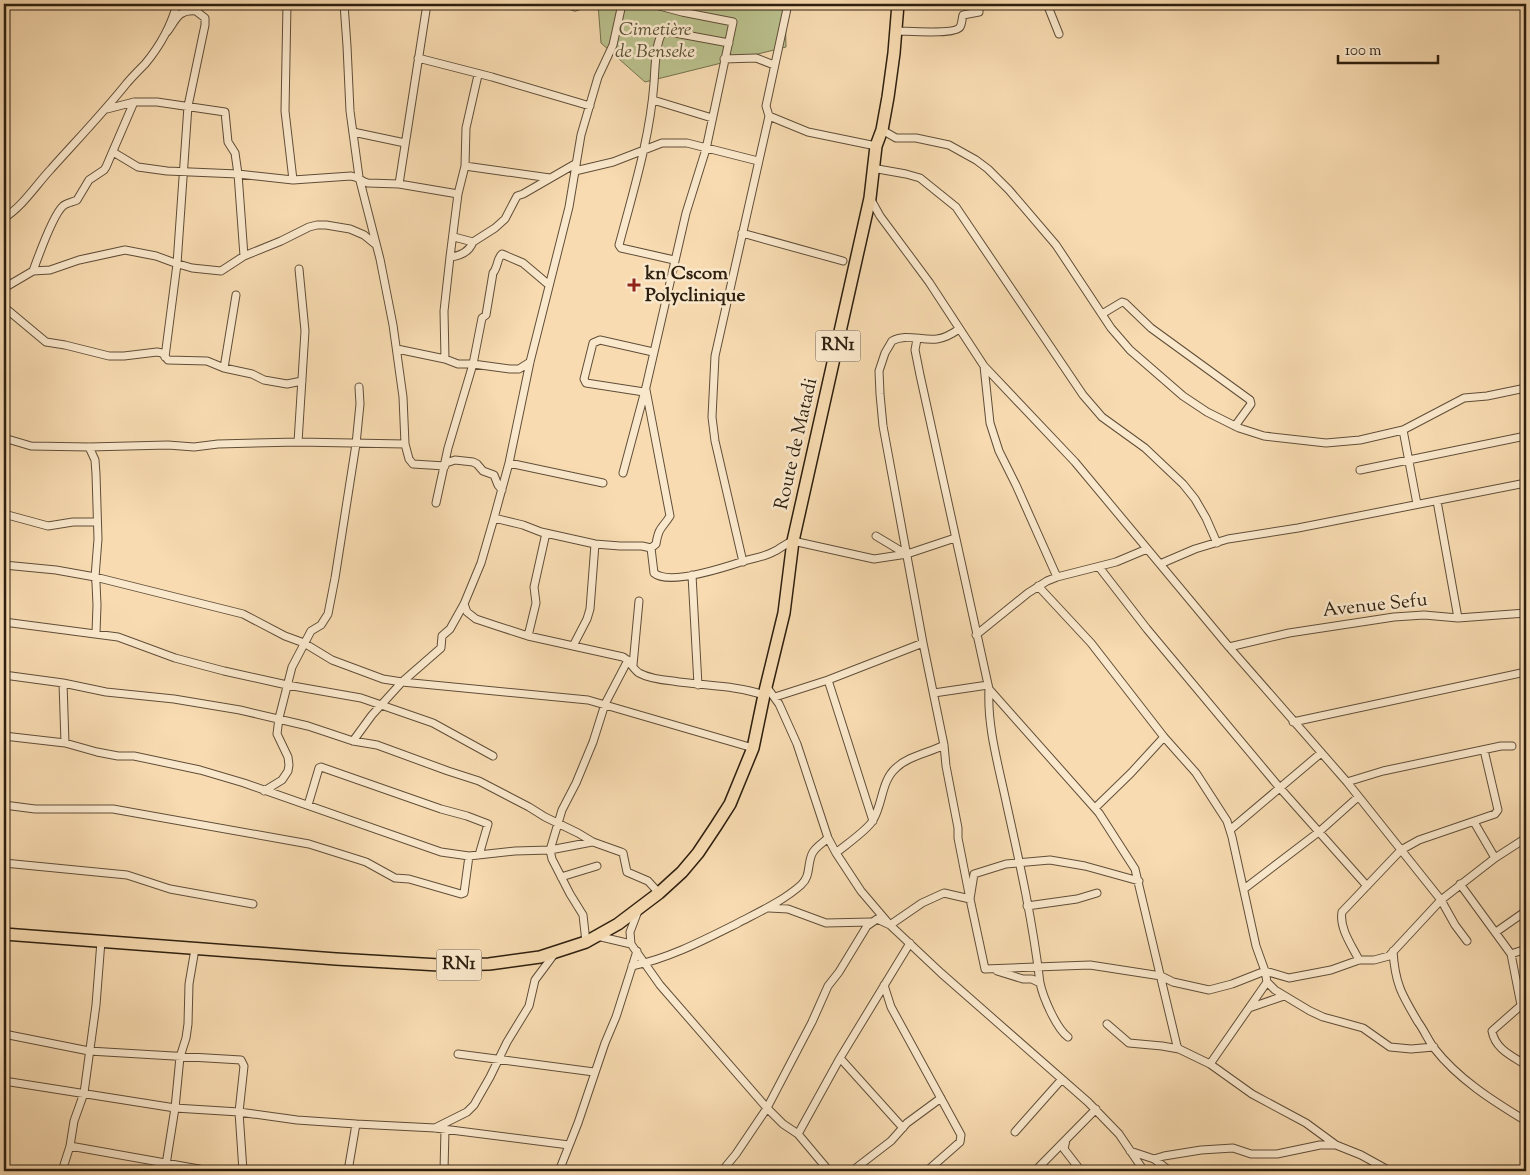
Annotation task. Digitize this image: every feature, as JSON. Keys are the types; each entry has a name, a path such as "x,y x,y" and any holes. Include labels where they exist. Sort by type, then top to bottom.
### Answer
{"highway":[{"name":"Route de Matadi","path":"768,693 784,613 793,541 870,198 872,168 888,97 898,4"},
{"name":"RN1","path":"4,934 439,965 489,964 518,961 555,953 586,942 640,909 682,872 698,853 730,804 753,748 768,693"}],"street":[{"path":"167,32 177,4"},
{"path":"287,4 285,111 293,180"},
{"path":"344,4 350,111 359,177 377,246 397,349 403,397 405,444 409,459 413,464 430,466 461,460 476,463 484,471 495,476 502,490"},
{"path":"399,184 427,4"},
{"path":"566,4 575,7 585,4"},
{"path":"352,741 372,715 402,682 441,648 442,636 450,628 464,604 481,564 509,463 530,362 569,207 581,135 600,70 614,45 622,4"},
{"path":"623,473 645,390 686,213 706,148 733,22 652,4"},
{"path":"788,4 774,65 766,112 769,116 815,134 876,146"},
{"path":"896,31 943,32 956,30 961,26 963,15 979,12 979,4"},
{"path":"1047,4 1059,34"},
{"path":"4,218 24,201 49,170 107,109 131,78 149,59 176,17 183,12 196,11 205,18 188,106 177,264 165,357"},
{"path":"674,260 620,247 644,149 653,100 660,34 664,31 729,43"},
{"path":"418,58 478,75 492,77 590,106"},
{"path":"724,59 756,58 774,65"},
{"path":"445,359 444,310 450,257 458,194 465,166 466,128 478,75"},
{"path":"653,100 712,118"},
{"path":"107,109 134,102 157,102 225,112 228,142 234,151 238,174 244,256"},
{"path":"33,271 41,247 58,212 65,204 77,200 89,180 104,170 134,102"},
{"path":"743,562 715,441 712,417 715,356 769,116"},
{"path":"882,130 896,138 916,138 949,145 988,169 1009,190 1056,245 1102,314 1130,350 1149,368 1198,407 1235,426 1264,436 1326,443 1360,440 1403,430 1464,398 1487,396 1526,388"},
{"path":"353,132 405,143"},
{"path":"450,257 462,254 471,247 473,242 496,228 505,219 516,196 523,194 550,178 575,168 613,162 658,143 687,143 758,161"},
{"path":"113,152 138,167 183,173 238,174 293,180 351,176 359,177 368,184 399,184 458,194"},
{"path":"465,166 550,178"},
{"path":"872,168 920,178 956,207 1083,396 1102,418 1145,448 1183,484 1206,518 1217,543"},
{"path":"870,198 880,216 930,282 984,366 1075,462 1229,647 1347,782 1441,900 1455,925 1468,942"},
{"path":"4,288 33,271 50,270 79,260 125,250 156,256 192,268 221,271 244,256 317,225 350,229 364,235 377,246"},
{"path":"742,233 843,262"},
{"path":"454,237 473,242"},
{"path":"436,504 445,464 473,364 482,318 486,315 493,273 497,269 501,255 522,263 549,285"},
{"path":"298,442 305,331 299,269"},
{"path":"224,368 236,294"},
{"path":"1102,314 1122,302 1125,303 1151,328 1252,401 1235,426"},
{"path":"4,307 46,342 109,356 157,352 168,360 207,361 224,368 246,372 264,380 287,384 302,381"},
{"path":"959,329 952,334 936,339 903,337 892,341 885,353 879,371 883,426 944,746 958,828 958,838 985,969 1090,965 1161,976 1173,982 1209,990 1232,984 1265,971 1290,978 1331,970 1359,960 1383,959 1393,951 1441,900 1460,884 1495,858 1525,841"},
{"path":"917,339 915,350 917,361 988,687 994,745 1020,864 1040,983 1057,1026 1068,1037"},
{"path":"645,390 586,382 584,379 596,341 600,340 653,352"},
{"path":"397,349 445,359 458,364 515,369 525,366 530,362"},
{"path":"984,366 990,422 999,451 1056,577"},
{"path":"264,790 282,780 288,771 288,757 277,734 287,685 292,667 304,643 311,631 321,625 328,614 356,444 360,404 359,387"},
{"path":"645,390 670,516 662,525 656,544 651,548"},
{"path":"1403,430 1416,504"},
{"path":"1360,470 1526,436"},
{"path":"4,438 31,446 89,447 168,445 194,447 218,444 298,442 405,444"},
{"path":"89,447 95,460 98,539 95,577 96,633"},
{"path":"509,463 603,483"},
{"path":"1160,564 1195,549 1217,543 1526,483"},
{"path":"1437,501 1458,618"},
{"path":"4,514 48,526 73,522 96,522"},
{"path":"494,518 537,531 595,544 651,548"},
{"path":"528,636 536,603 534,587 546,533"},
{"path":"876,536 907,554"},
{"path":"651,548 654,571 657,576 663,578 721,569 775,552 783,544 793,541 866,558 874,558 907,554 955,538"},
{"path":"573,646 590,610 595,544"},
{"path":"976,635 1038,586 1056,577 1116,562 1147,549"},
{"path":"4,565 56,570 95,577 243,614 284,636 304,643 332,660 383,679 588,700 753,748"},
{"path":"1099,567 1147,629 1280,787 1320,830 1367,886"},
{"path":"692,575 698,685"},
{"path":"1038,586 1091,643 1164,737 1196,773 1227,821 1256,946 1267,982 1274,990 1284,996 1324,1016 1363,1028 1390,1047 1411,1049 1434,1047"},
{"path":"586,942 583,915 552,860 550,850 562,810 584,764 605,704 630,662 639,601"},
{"path":"464,604 467,612 476,619 528,636 623,657 638,672 651,677 698,685 768,693 828,680 923,643"},
{"name":"Avenue Sefu","path":"1229,647 1289,633 1394,617 1424,615 1458,618 1526,613"},
{"path":"4,622 118,637 175,658 287,685 361,698 434,723 494,756"},
{"path":"1293,722 1526,672"},
{"path":"4,675 63,683 106,692 212,704 279,718 327,731 352,741 377,745 479,781 593,842 623,853 627,872 648,882 659,893"},
{"path":"828,680 873,822"},
{"path":"63,683 65,743"},
{"path":"934,693 988,687"},
{"path":"988,687 1095,808 1135,869 1179,1049"},
{"path":"768,693 797,744 828,838 860,891 890,925 941,973 1096,1109 1119,1134 1144,1171"},
{"path":"4,736 65,743 97,752 118,756 134,756 200,770 264,790 441,852 469,856 550,850 583,842 593,842"},
{"path":"1095,808 1164,737"},
{"path":"836,853 873,822 886,782 894,769 908,759 944,746"},
{"path":"1347,782 1383,771 1501,746 1512,746"},
{"path":"1359,960 1345,932 1341,916 1342,912 1401,850 1419,840 1495,814 1498,810 1484,750"},
{"path":"1230,830 1321,752"},
{"path":"308,805 319,768 321,767 488,824 480,854"},
{"path":"1244,889 1320,830 1358,797"},
{"path":"4,805 35,809 113,809 309,844 366,862 395,878 418,882 461,894 464,892 469,856"},
{"path":"1474,822 1495,858"},
{"path":"632,966 645,964 673,954 766,909 806,879 813,852 828,838"},
{"path":"970,899 974,874 1006,864 1050,860 1085,866 1139,881"},
{"path":"4,863 128,874 170,889 253,904"},
{"path":"561,876 597,866"},
{"path":"1125,878 1135,869"},
{"path":"1460,884 1511,954 1525,1006 1492,1031 1493,1039 1500,1048 1526,1065"},
{"path":"890,925 922,903 944,893 970,899"},
{"path":"1027,906 1077,899 1097,893"},
{"path":"640,909 630,932 631,944 660,986 767,1108 783,1124 798,1134 829,1171"},
{"path":"766,909 788,909 826,923 872,922"},
{"path":"1496,932 1526,911"},
{"path":"722,1171 736,1154 767,1108 812,1022 824,993 859,938 872,922 877,919 890,925"},
{"path":"597,936 631,944"},
{"path":"62,1171 70,1146 74,1121 84,1093 96,1005 100,941"},
{"path":"798,1134 840,1058 910,943"},
{"path":"165,1171 175,1108 180,1057 188,1024 188,991 195,949"},
{"path":"1511,954 1526,950"},
{"path":"559,1171 578,1123 594,1072 616,1017 636,951"},
{"path":"1393,951 1394,966 1400,990 1434,1047 1446,1061 1478,1090 1526,1121"},
{"path":"441,1127 471,1108 529,1006 535,980 555,953"},
{"path":"992,969 1023,979 1032,979 1040,983"},
{"path":"1210,1064 1267,982"},
{"path":"884,985 891,1007 960,1132 962,1139 927,1171"},
{"path":"1249,1008 1284,996"},
{"path":"1107,1024 1129,1043 1179,1049 1210,1064 1252,1094 1317,1130 1336,1146"},
{"path":"4,1034 89,1051 241,1060 244,1066 239,1112 243,1171"},
{"path":"458,1054 594,1072"},
{"path":"840,1058 903,1128"},
{"path":"1015,1132 1062,1079"},
{"path":"4,1081 175,1108 239,1112 298,1120 441,1127 569,1144"},
{"path":"852,1171 941,1098"},
{"path":"1037,1171 1067,1137 1096,1109"},
{"path":"348,1171 356,1124"},
{"path":"441,1127 444,1171"},
{"path":"1067,1137 1064,1149 1081,1171"},
{"path":"70,1146 210,1171"},
{"path":"1154,1159 1201,1150 1233,1148 1251,1154 1277,1154 1320,1146 1336,1146 1361,1155 1390,1171"},
{"path":"1130,1151 1154,1159 1170,1171"},
{"path":"4,1170 11,1171"}],"green space":[{"name":"Cimetière de Benseke","path":"598,4 785,4 786,47 645,82 601,43"}],"place":[{"name":"kn Cscom Polyclinique","path":"634,285"}]}
